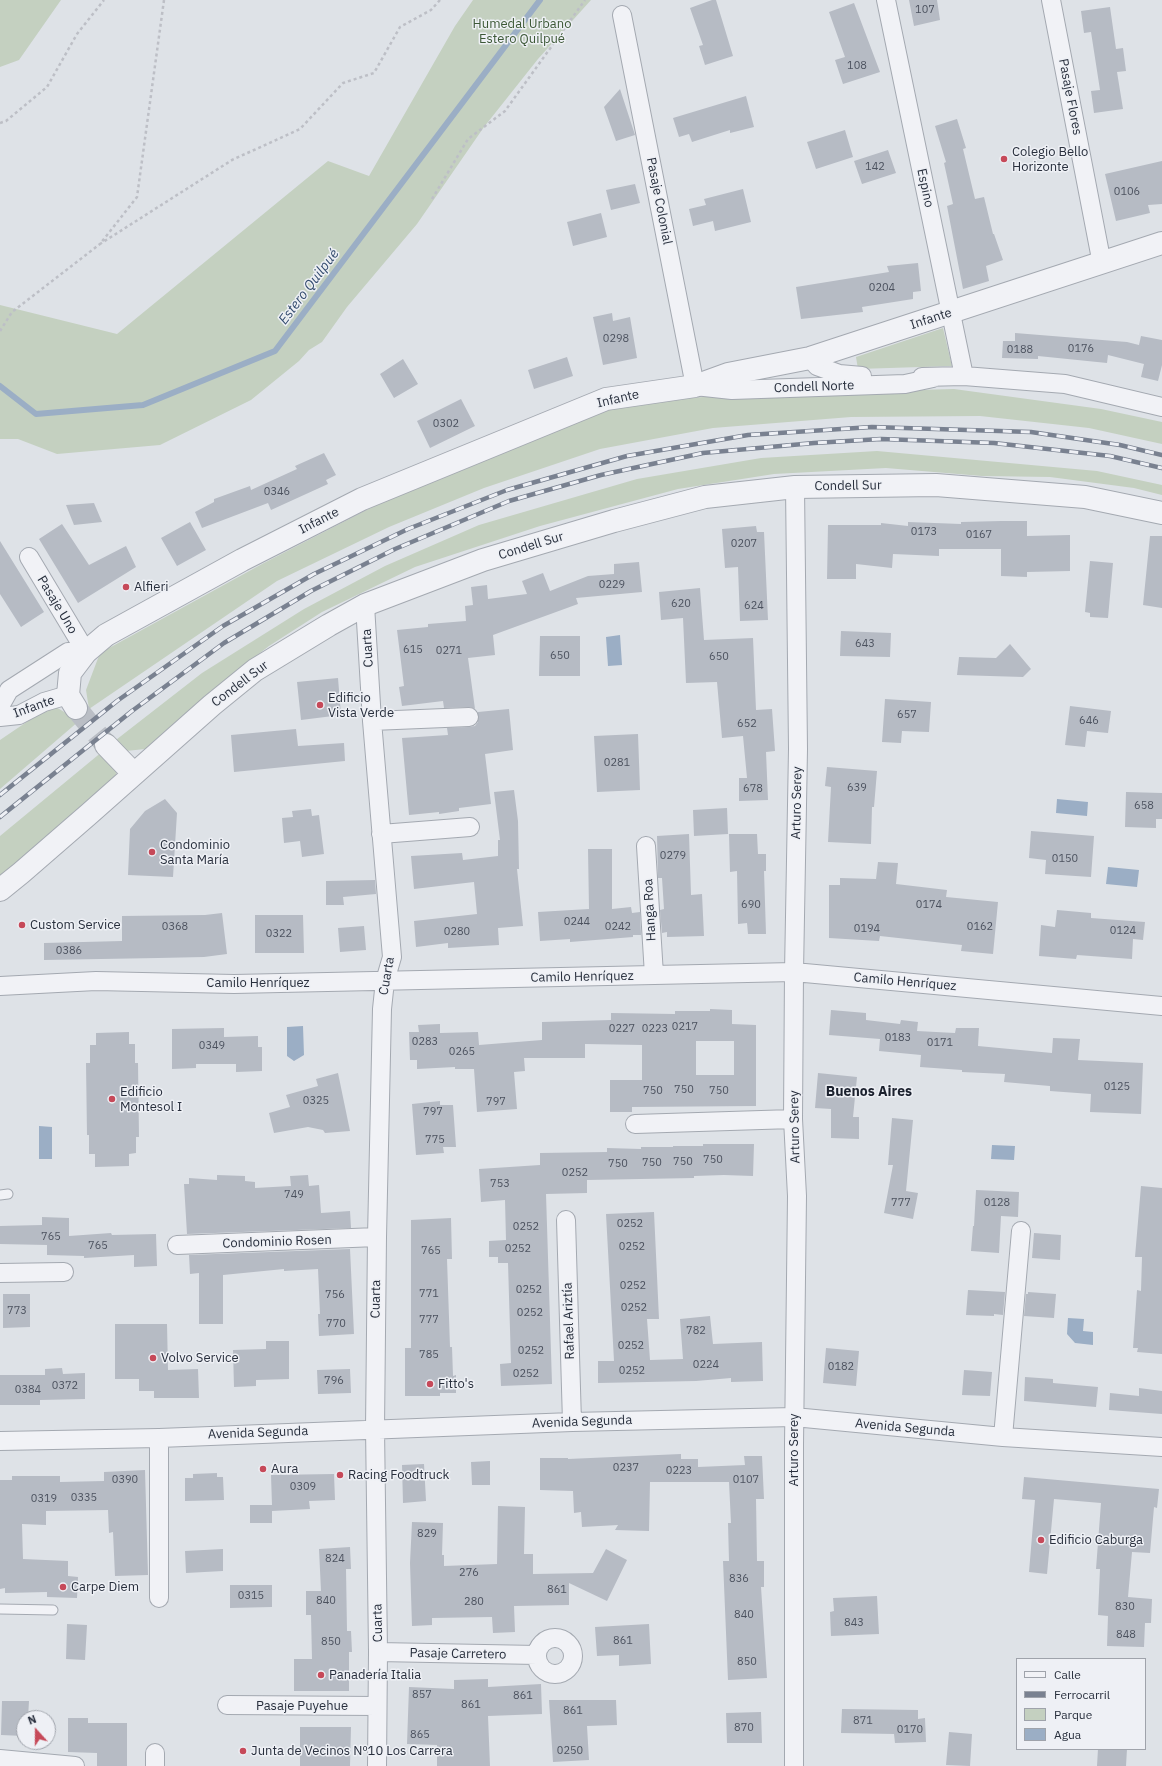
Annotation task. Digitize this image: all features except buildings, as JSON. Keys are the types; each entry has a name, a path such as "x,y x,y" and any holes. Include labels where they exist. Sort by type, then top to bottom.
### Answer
{"street":[{"name":"Espino","path":"886,0 964,376"},
{"name":"Pasaje Flores","path":"1051,0 1102,264"},
{"name":"Pasaje Colonial","path":"622,15 695,386"},
{"name":"Infante","path":"0,717 19,715 44,702 72,701 70,673 86,652 106,635 242,560 362,499 606,399 695,386 728,374 810,358 1102,264 1162,243"},
{"name":"Condell Norte","path":"810,358 817,366 839,374 860,376 900,375 933,378"},
{"name":"Condell Norte","path":"695,386 732,390 904,384 933,378 964,376 1065,384 1162,407"},
{"name":"Condell Sur","path":"0,890 21,874 212,705 255,670 365,605 483,560 614,521 705,497 795,487 936,485 1085,497 1162,513"},
{"name":"Arturo Serey","path":"794,1766 794,1417 797,1196 793,1119 798,749 795,487"},
{"name":"Pasaje Uno","path":"29,557 86,652"},
{"name":"Cuarta","path":"365,605 372,721 392,957 385,981 382,1009 377,1237 375,1428 378,1652 376,1766"},
{"name":"Infante","path":"0,706 9,690 68,652 86,652"},
{"path":"372,721 469,717"},
{"path":"106,745 134,774"},
{"path":"381,834 470,827"},
{"name":"Hanga Roa","path":"646,846 654,975"},
{"name":"Camilo Henríquez","path":"0,986 96,981 234,984 794,972 1162,1006"},
{"path":"635,1124 793,1119"},
{"name":"Rafael Ariztía","path":"566,1220 572,1422"},
{"path":"1003,1437 1021,1231"},
{"name":"Condominio Rosen","path":"177,1245 377,1237"},
{"path":"0,1273 64,1272"},
{"name":"Avenida Segunda","path":"0,1441 159,1438 375,1428 794,1417 1003,1437 1162,1447"},
{"path":"159,1438 159,1598"},
{"name":"Pasaje Carretero","path":"378,1652 537,1655"},
{"name":"Pasaje Puyehue","path":"228,1705 377,1706"},
{"path":"0,1759 75,1766"}],"lane":[{"path":"0,1610 52,1610"}],"path":[{"path":"0,123 6,121 47,87 77,34 104,0"},
{"path":"100,244 137,197 164,0"},
{"path":"0,331 12,312 100,244 232,160 300,129 343,83 374,73 400,27 431,10 440,0"},
{"path":"432,199 468,139 505,111 585,0"}],"green space":[{"path":"0,0 61,0 19,60 0,67"},
{"name":"Humedal Urbano Estero Quilpué","path":"473,0 591,0 538,59 484,127 417,224 347,307 322,342 309,350 299,361 251,400 160,445 57,454 18,439 0,439 0,305 117,334 328,161 369,176 455,26"},
{"path":"943,328 952,366 858,369 856,357"},
{"path":"954,389 1101,409 1162,422 1162,444 1089,428 980,416 851,417 713,428 600,449 484,488 389,527 277,581 89,709 86,690 100,653 262,564 382,502 606,410 650,401 730,395"},
{"path":"877,451 1097,471 1162,485 1162,495 1134,488 1050,477 982,476 886,468 774,474 678,489 540,526 415,567 322,612 269,646 210,692 145,749 126,751 112,743 202,673 304,609 385,566 479,525 637,479 761,458"},
{"path":"56,707 79,721 0,789 0,740 34,717"},
{"path":"103,751 115,763 117,780 0,881 0,836"}],"water":[{"path":"620,635 622,665 608,666 606,637"},
{"path":"1057,799 1088,802 1087,816 1056,813"},
{"path":"1108,867 1139,870 1137,887 1106,884"},
{"path":"303,1026 304,1055 294,1061 287,1056 287,1027"},
{"path":"39,1126 52,1127 52,1159 39,1159"},
{"path":"992,1145 1015,1146 1014,1160 991,1159"},
{"path":"1068,1318 1084,1319 1083,1331 1093,1332 1093,1345 1075,1343 1067,1334"}],"waterway":[{"name":"Estero Quilpué","path":"0,386 36,414 143,405 275,351 540,0"}],"tunnel":[{"path":"76,708 106,745"}],"railway":[{"path":"0,795 117,701 223,626 314,574 408,529 507,490 627,456 748,435 872,427 1031,432 1120,445 1162,455"},
{"path":"0,817 132,711 224,643 311,591 395,549 509,501 601,475 703,453 814,443 881,439 994,443 1110,456 1162,468"}],"place":[{"name":"Colegio Bello Horizonte","path":"1004,159"},
{"name":"Alfieri","path":"126,587"},
{"name":"Edificio Vista Verde","path":"320,705"},
{"name":"Condominio Santa María","path":"152,852"},
{"name":"Custom Service","path":"22,925"},
{"name":"Edificio Montesol I","path":"112,1099"},
{"name":"Volvo Service","path":"153,1358"},
{"name":"Fitto's","path":"430,1384"},
{"name":"Aura","path":"263,1469"},
{"name":"Racing Foodtruck","path":"340,1475"},
{"name":"Edificio Caburga","path":"1041,1540"},
{"name":"Carpe Diem","path":"63,1587"},
{"name":"Panadería Italia","path":"321,1675"},
{"name":"Junta de Vecinos Nº10 Los Carrera","path":"243,1751"}],"district":[{"name":"Buenos Aires","path":"869,1092"}]}
